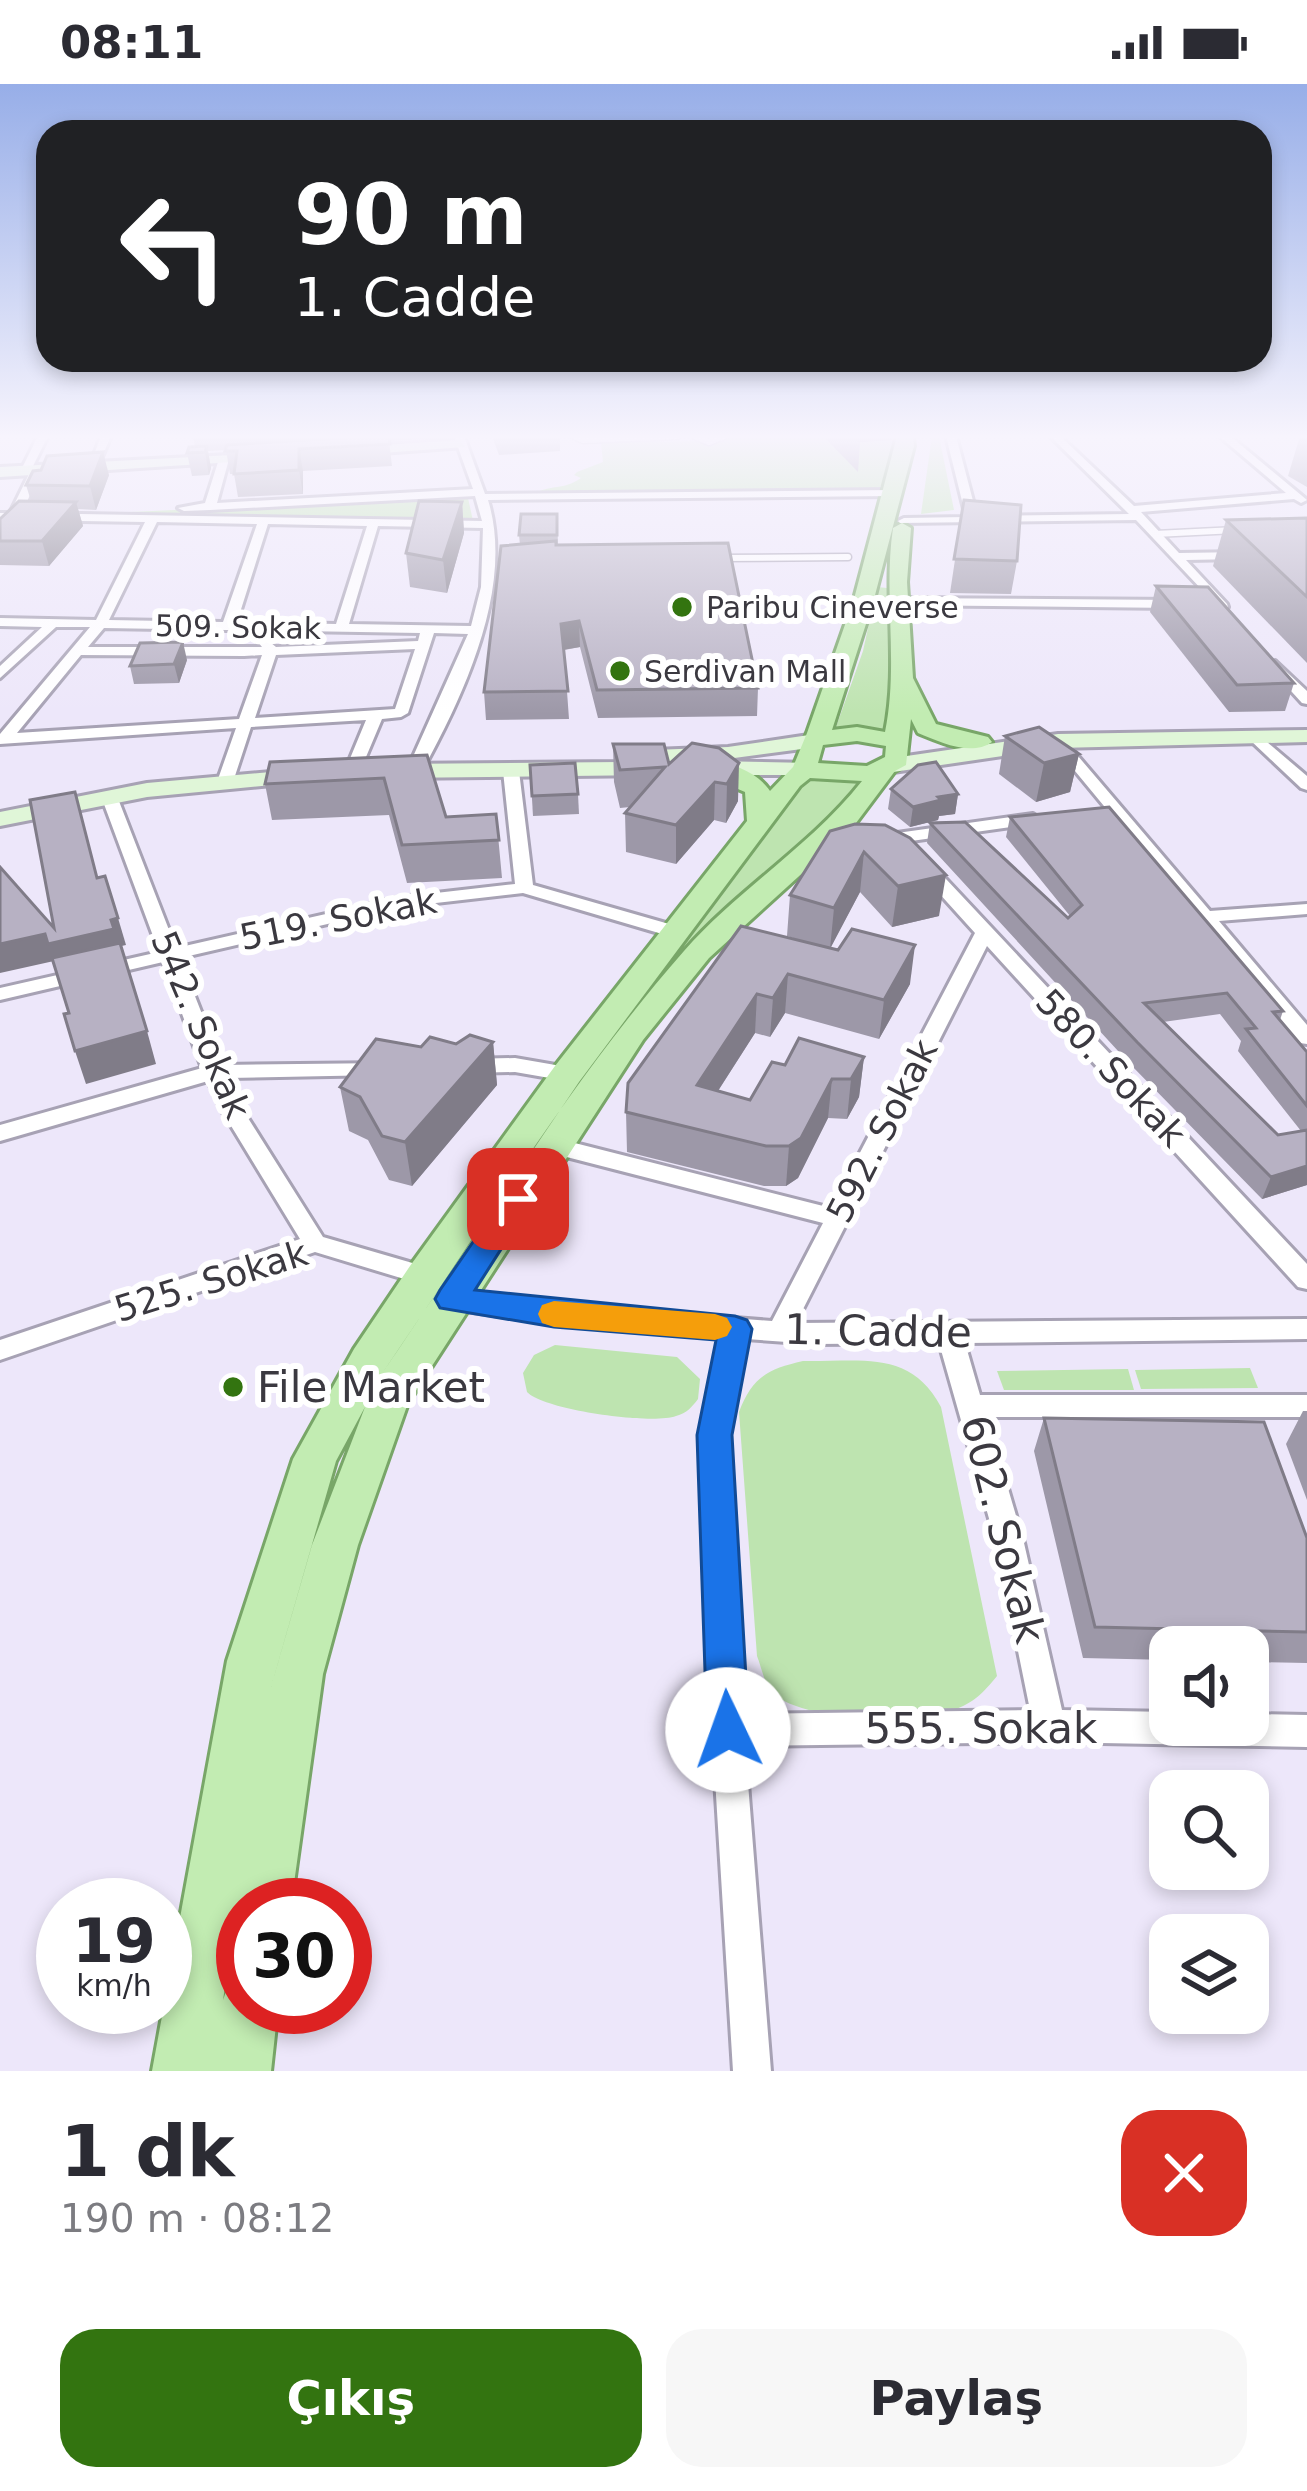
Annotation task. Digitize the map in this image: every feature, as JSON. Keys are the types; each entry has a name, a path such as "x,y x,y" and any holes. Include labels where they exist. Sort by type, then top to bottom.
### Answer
{"main road":[{"path":"267,1878 298,1674 335,1545 389,1397 438,1288 567,1074 808,754 864,599 883,529"},
{"path":"903,529 893,578 905,676 926,728 954,739 980,742"},
{"path":"182,2071 251,1660 315,1459 368,1361 438,1288 555,1146 632,1034 700,952 870,829 905,676"},
{"path":"808,754 856,775 889,760"},
{"path":"808,754 889,760"},
{"path":"709,768 737,776 758,790 763,800 760,821"},
{"path":"241,2071 246,2034"}],"street":[{"path":"2,739 100,624 148,529"},
{"path":"228,628 260,529"},
{"path":"341,629 372,529"},
{"path":"427,769 476,630 492,559 489,529"},
{"path":"1150,529 1235,622"},
{"path":"1176,557 1263,554"},
{"path":"896,602 1220,604"},
{"name":"509. Sokak","path":"0,622 341,629 426,638 476,630"},
{"path":"0,674 51,625"},
{"path":"268,629 263,641 271,649"},
{"path":"2,739 401,713 426,638 271,649 76,651"},
{"path":"225,782 271,649"},
{"path":"1268,657 1307,700"},
{"path":"352,773 376,714"},
{"path":"1254,736 1307,785"},
{"path":"889,760 980,742 1307,736"},
{"path":"889,760 1058,742"},
{"path":"1058,742 1307,1039"},
{"path":"0,819 109,796 225,782 728,754 808,754"},
{"path":"427,769 709,768 808,754"},
{"path":"511,771 524,888"},
{"name":"542. Sokak","path":"109,796 214,1072 315,1243"},
{"path":"1093,812 1115,810"},
{"path":"870,829 1049,817"},
{"name":"580. Sokak","path":"870,829 915,856 1307,1280"},
{"name":"519. Sokak","path":"0,994 401,902 524,888 676,932"},
{"path":"1205,916 1307,909"},
{"name":"592. Sokak","path":"780,1330 985,932"},
{"path":"446,1066 515,1064 567,1074"},
{"path":"0,1133 214,1072 399,1068"},
{"path":"555,1146 837,1218"},
{"name":"525. Sokak","path":"0,1350 315,1243 438,1288"},
{"name":"1. Cadde","path":"438,1288 554,1314 735,1329 949,1333 1307,1329"},
{"path":"735,1329 715,1435 728,1730 752,2071"},
{"name":"602. Sokak","path":"949,1333 974,1406 1049,1726"},
{"path":"974,1406 1307,1406"},
{"name":"555. Sokak","path":"728,1730 1049,1726 1307,1730"}],"lane":[{"path":"1155,534 1240,530"},
{"path":"700,558 848,557"}],"green space":[{"path":"877,587 887,588 899,652 887,732 836,727 863,651"},
{"path":"809,777 861,779 833,817 695,949 682,945"},
{"path":"555,1345 677,1357 700,1379 698,1399 680,1415 645,1419 575,1410 537,1399 527,1392 523,1373 534,1355"},
{"path":"803,1361 864,1361 899,1367 929,1388 941,1407 997,1676 960,1707 912,1717 831,1714 785,1701 766,1683 757,1656 739,1412 763,1376"},
{"path":"1250,1368 1258,1388 1141,1389 1135,1370"},
{"path":"1128,1369 1134,1390 1004,1390 997,1371"}],"building":[{"path":"0,529 53,529 42,541 0,541"},
{"path":"412,529 453,529 443,560 406,553"},
{"path":"520,529 557,529 557,535 519,535"},
{"path":"959,529 1019,529 1017,561 954,559"},
{"path":"1235,529 1307,529 1307,597"},
{"name":"Serdivan Mall","path":"556,541 556,545 728,543 758,688 597,690 579,621 561,624 568,691 484,692 501,546"},
{"path":"1156,586 1208,587 1294,683 1237,685"},
{"path":"183,642 174,664 130,666 140,643"},
{"path":"1039,727 1079,754 1044,763 1005,736"},
{"path":"692,743 719,748 739,763 727,784 715,782 676,825 625,813 665,767 620,770 613,744 664,744 669,764"},
{"path":"427,755 446,817 496,814 499,840 402,845 384,778 265,784 270,762"},
{"path":"936,762 958,794 913,807 891,789 918,765"},
{"path":"575,763 578,794 532,796 530,765"},
{"path":"75,792 97,878 105,876 118,918 111,920 114,929 48,944 45,934 0,944 0,867 54,928 30,800"},
{"path":"1109,807 1283,1011 1273,1012 1307,1052 1307,1106 1246,1029 1256,1028 1227,993 1144,1003 1278,1135 1307,1130 1307,1166 1271,1177 930,823 965,822 1068,918 1082,905 1010,817"},
{"path":"855,824 885,825 910,838 946,875 898,886 864,852 834,908 790,895 830,831"},
{"path":"741,926 838,950 852,929 915,945 884,1000 788,974 773,998 757,994 697,1085 750,1100 772,1062 785,1065 799,1038 864,1057 851,1079 832,1079 801,1138 789,1146 766,1146 626,1112 628,1083"},
{"path":"120,943 147,1031 75,1051 52,958"},
{"path":"470,1035 493,1042 405,1142 382,1136 360,1097 340,1087 376,1039 421,1047 430,1037 456,1044"},
{"path":"1044,1418 1264,1422 1307,1538 1307,1632 1269,1631 1269,1626 1095,1627"}],"slow traffic":[{"path":"554,1314 715,1327"}],"place":[{"name":"Paribu Cineverse","path":"682,607"},
{"name":"Serdivan Mall","path":"620,671"},
{"name":"File Market","path":"233,1387"}],"route":[{"path":"518,1199 452,1299 554,1314 735,1329 715,1435 728,1730"}]}
